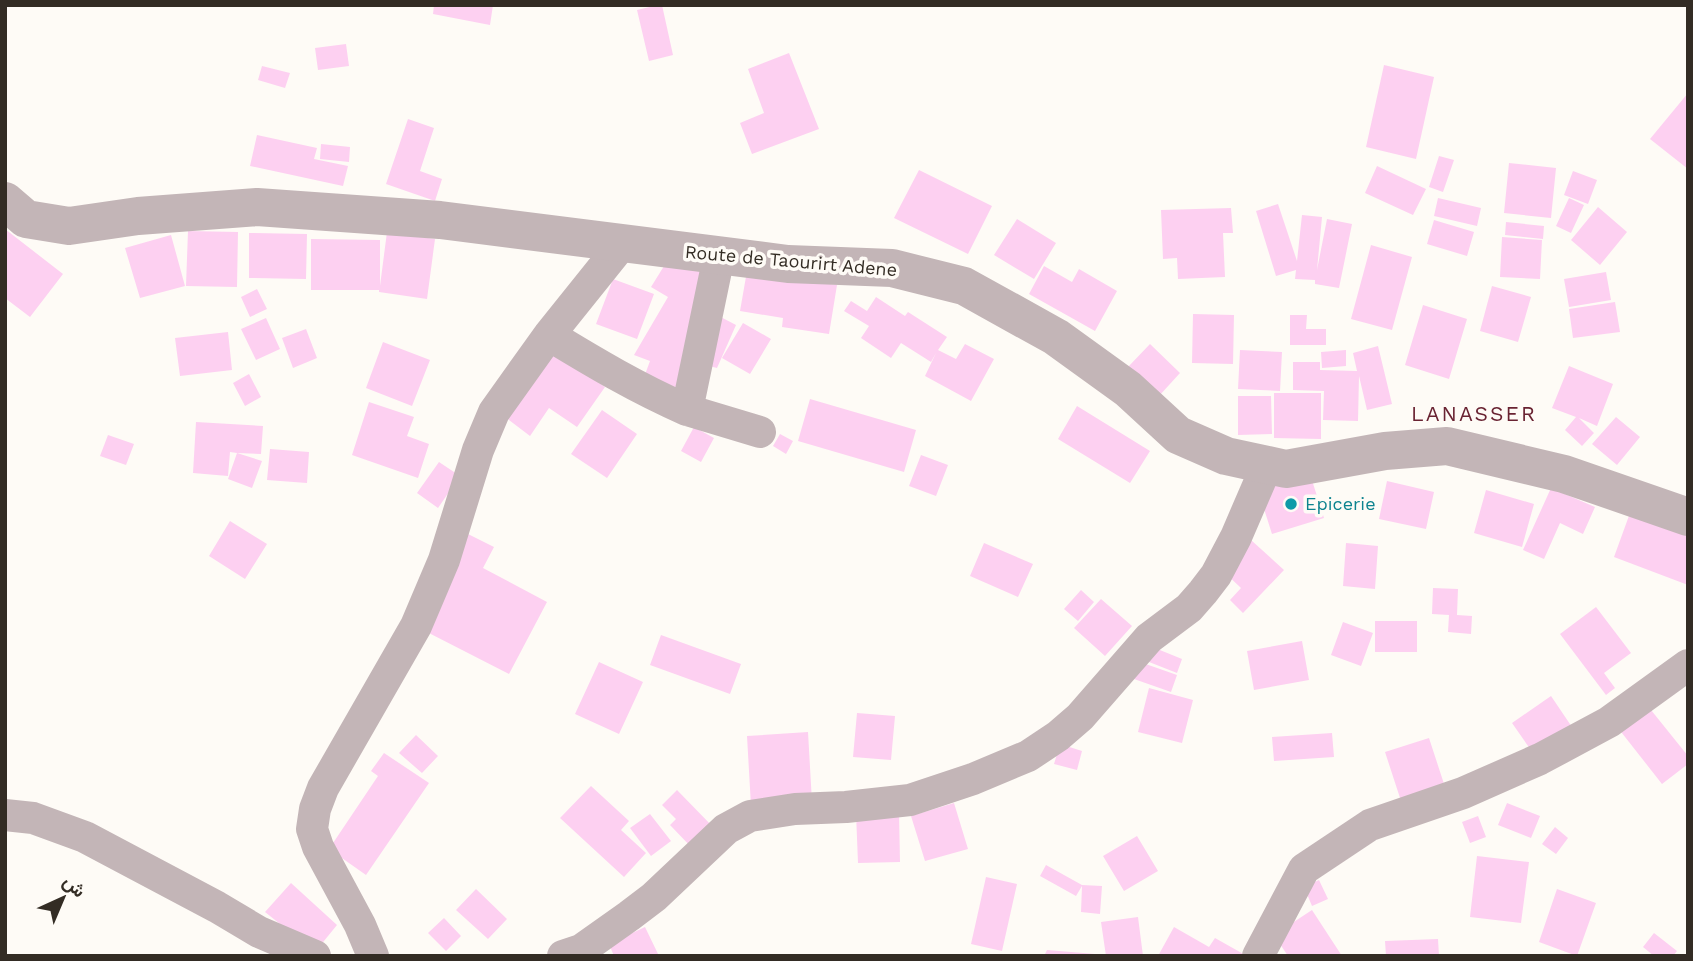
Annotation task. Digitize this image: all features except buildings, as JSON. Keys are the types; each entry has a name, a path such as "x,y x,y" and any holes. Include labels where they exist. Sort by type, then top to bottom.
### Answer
{"street":[{"name":"Route de Taourirt Adene","path":"5,201 26,219 69,226 138,216 257,207 440,220 788,264 892,268 964,286 1056,337 1128,389 1178,435 1226,456 1286,469 1385,451 1447,446 1563,474 1688,517"},
{"path":"373,956 360,925 318,847 312,829 315,809 323,788 416,626 444,561 481,441 494,412 549,335 622,244"},
{"path":"687,410 719,256"},
{"path":"549,335 648,393 687,410 760,432"},
{"path":"563,956 581,950 629,916 654,897 726,829 750,816 795,809 910,800 973,779 1028,756 1058,736 1080,717 1149,638 1189,608 1203,592 1216,575 1236,537 1266,465"},
{"path":"1258,956 1304,869 1370,825 1463,793 1540,759 1608,722 1688,665"},
{"path":"5,815 33,818 85,837 259,932 315,956"}],"place":[{"name":"Epicerie","path":"1291,504"}],"district":[{"name":"LANASSER","path":"1474,414"}]}
